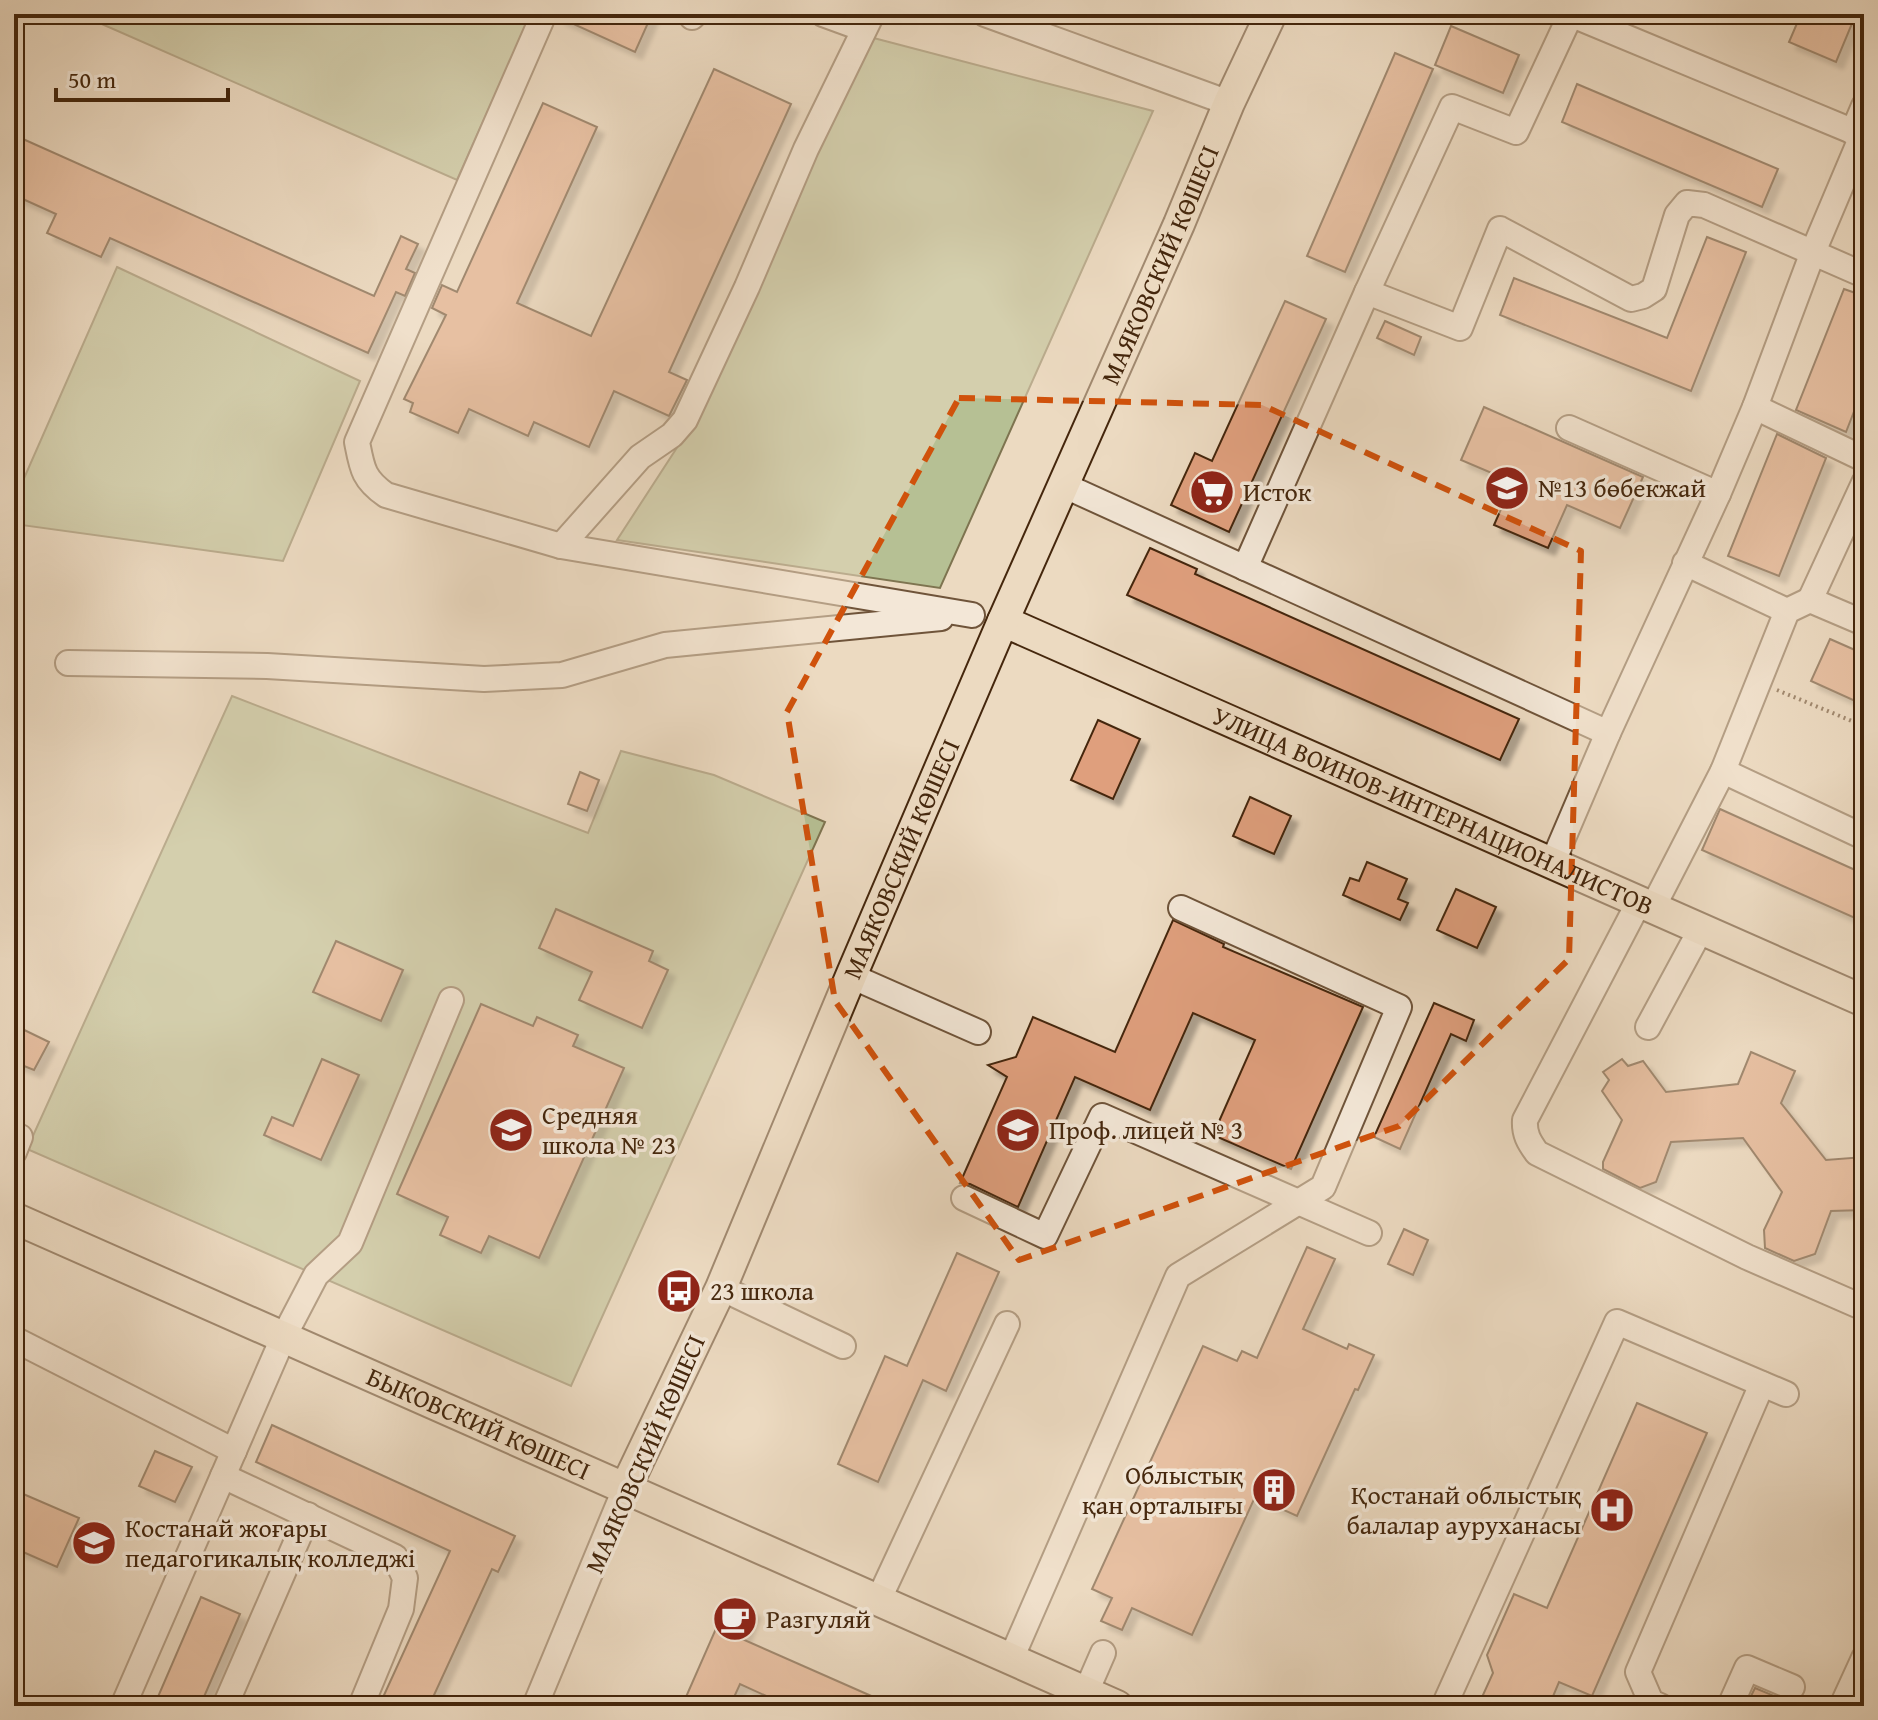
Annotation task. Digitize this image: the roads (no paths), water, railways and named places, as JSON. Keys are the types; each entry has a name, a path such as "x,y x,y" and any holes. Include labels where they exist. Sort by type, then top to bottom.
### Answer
{"main road":[{"name":"МАЯКОВСКИЙ КӨШЕСІ","path":"625,1489 721,1288 1003,621 1179,224 1229,103 1271,14"},
{"name":"УЛИЦА ВОИНОВ-ИНТЕРНАЦИОНАЛИСТОВ","path":"1003,621 1864,1001"},
{"name":"БЫКОВСКИЙ КӨШЕСІ","path":"14,1218 1117,1706"}],"street":[{"path":"544,14 357,442 362,470 373,486 386,495 561,546 1003,621"},
{"path":"561,546 640,457 672,435 685,420 806,149 868,22 823,14"},
{"path":"985,14 1229,103"},
{"path":"1245,568 1452,107 1516,132 1570,14 1860,135"},
{"path":"1552,864 1755,407 1860,135 1864,106"},
{"path":"1367,292 1460,328 1500,229 1631,299 1643,296 1654,289 1677,215 1687,203 1704,205 1864,275"},
{"path":"1755,407 1864,459"},
{"path":"1569,428 1718,494"},
{"path":"1864,483 1810,600 1787,611 1723,771 1525,1120 1524,1131 1537,1153 1733,1250 1864,1308"},
{"path":"1063,485 1608,733"},
{"path":"1685,563 1787,611"},
{"path":"1810,600 1864,623"},
{"path":"68,663 267,666 484,679 531,677 562,675 665,645 972,615"},
{"path":"1723,771 1864,837"},
{"path":"1011,1659 1178,1276 1323,1187 1399,1007 1181,908"},
{"path":"1648,1027 1701,929"},
{"path":"851,976 978,1032"},
{"path":"123,1706 283,1338 316,1275 350,1243 451,1000"},
{"path":"964,1198 1045,1236 1102,1116 1369,1233"},
{"path":"14,1135 20,1137 14,1152"},
{"path":"721,1288 843,1346"},
{"path":"1444,1706 1617,1322 1786,1394"},
{"path":"878,1601 1007,1324"},
{"path":"14,1339 234,1451"},
{"path":"1660,1706 1651,1702 1638,1672 1762,1384"},
{"path":"223,1476 395,1557 405,1578 401,1609 361,1706"},
{"name":"МАЯКОВСКИЙ КӨШЕСІ","path":"535,1706 625,1489"},
{"path":"225,1706 308,1515"},
{"path":"1086,1692 1103,1653"},
{"path":"1842,1706 1864,1658"},
{"path":"1730,1706 1747,1668 1792,1687"}],"place":[{"name":"№13 бөбекжай","path":"1507,488"},
{"name":"Исток","path":"1212,492"},
{"name":"Средняя школа № 23","path":"511,1130"},
{"name":"Проф. лицей № 3","path":"1018,1130"},
{"name":"23 школа","path":"679,1291"},
{"name":"Облыстық қан орталығы","path":"1274,1490"},
{"name":"Қостанай облыстық балалар ауруханасы","path":"1612,1510"},
{"name":"Костанай жоғары педагогикалық колледжі","path":"94,1543"},
{"name":"Разгуляй","path":"735,1619"}]}
